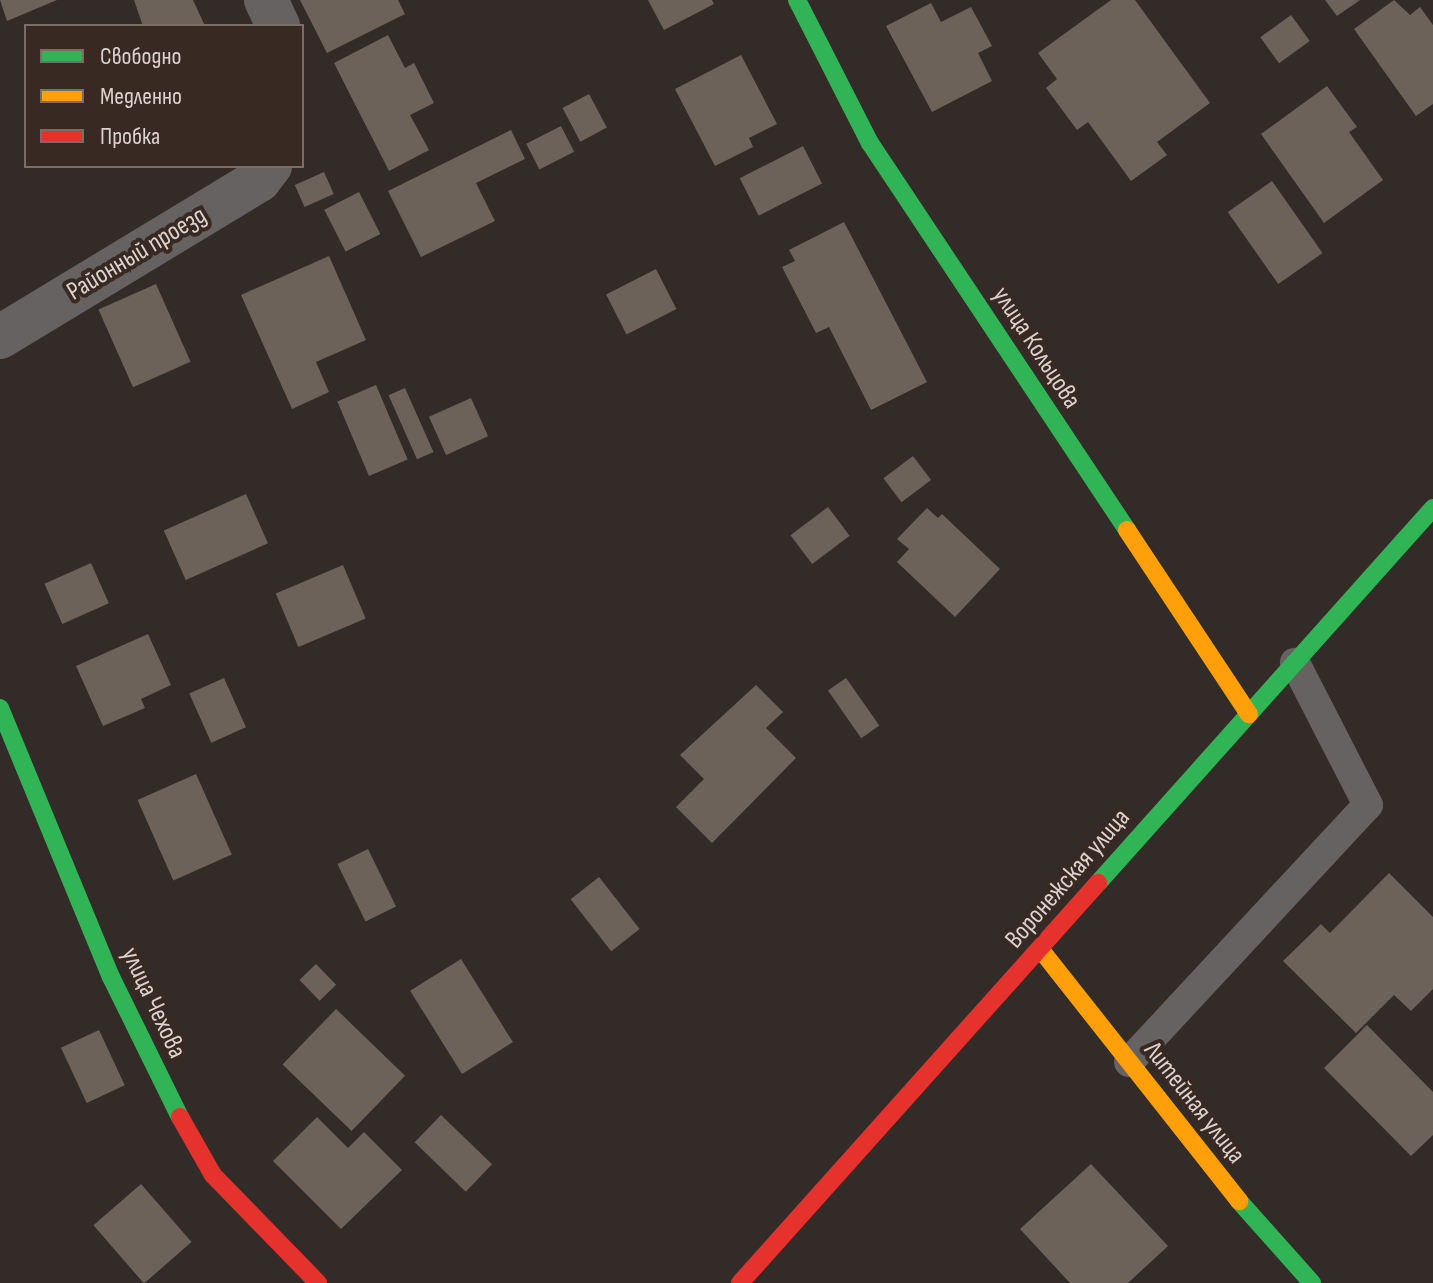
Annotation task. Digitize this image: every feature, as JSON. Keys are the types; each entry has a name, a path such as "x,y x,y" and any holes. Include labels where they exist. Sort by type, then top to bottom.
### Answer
{"street":[{"path":"266,0 277,24"},
{"name":"улица Кольцова","path":"797,0 870,143 1249,714"},
{"name":"Районный проезд","path":"0,337 259,180 268,168"},
{"name":"Воронежская улица","path":"740,1283 1041,950 1433,508"},
{"name":"улица Чехова","path":"0,708 111,977 165,1092 213,1175 318,1283"},
{"name":"Литейная улица","path":"1041,950 1203,1160 1312,1283"}],"lane":[{"path":"1129,1062 1368,805 1295,663"}],"building":[{"path":"0,0 57,0 7,21"},
{"path":"134,0 193,0 204,24 142,24"},
{"path":"300,0 398,0 405,14 327,53"},
{"path":"648,0 712,0 714,4 664,30"},
{"path":"1111,0 1135,0 1210,103 1157,142 1167,155 1131,181 1088,122 1077,130 1046,88 1057,79 1038,53"},
{"path":"1325,0 1360,0 1337,16"},
{"path":"1394,0 1410,15 1420,7 1433,25 1433,104 1416,116 1354,29"},
{"path":"931,3 941,22 971,7 992,46 978,53 992,81 932,112 886,26"},
{"path":"1291,15 1310,41 1279,63 1260,37"},
{"path":"388,35 405,68 414,63 434,103 410,115 429,150 389,171 334,63"},
{"path":"741,55 777,124 749,138 753,147 715,166 675,89"},
{"path":"1327,86 1357,127 1349,132 1383,180 1324,223 1261,134"},
{"path":"589,94 607,128 580,142 563,108"},
{"path":"561,126 574,152 539,170 526,144"},
{"path":"511,130 525,159 476,183 495,221 421,257 388,191"},
{"path":"803,146 822,183 759,216 740,178"},
{"path":"324,172 334,194 305,207 295,185"},
{"path":"1272,181 1322,253 1278,284 1228,212"},
{"path":"359,192 380,234 346,252 324,210"},
{"path":"844,222 927,382 871,410 829,327 816,333 782,267 795,261 789,250"},
{"path":"329,256 366,340 316,362 329,392 292,409 241,295"},
{"path":"656,269 676,309 627,335 606,294"},
{"path":"156,284 191,362 133,387 98,310"},
{"path":"376,385 408,460 369,476 337,401"},
{"path":"405,388 433,452 417,459 389,395"},
{"path":"471,398 488,436 446,455 429,417"},
{"path":"913,456 931,480 902,502 883,478"},
{"path":"246,494 268,543 186,580 164,531"},
{"path":"828,507 850,536 812,564 790,535"},
{"path":"927,508 938,518 942,514 1000,569 955,617 897,562 909,549 897,539"},
{"path":"91,563 109,603 62,624 44,584"},
{"path":"343,565 366,618 298,647 276,594"},
{"path":"148,634 171,685 141,699 145,708 103,726 76,666"},
{"path":"224,678 246,727 211,743 189,693"},
{"path":"846,678 879,726 861,738 828,691"},
{"path":"756,685 783,712 766,728 796,758 712,843 676,807 704,779 680,755"},
{"path":"196,774 232,854 173,880 138,800"},
{"path":"368,849 396,907 365,921 337,864"},
{"path":"1389,873 1433,917 1433,989 1411,1011 1394,995 1356,1033 1283,961 1321,924 1330,933"},
{"path":"599,877 640,929 611,951 571,899"},
{"path":"461,959 513,1042 462,1074 410,991"},
{"path":"316,964 336,985 320,1001 299,980"},
{"path":"336,1009 405,1076 352,1131 283,1064"},
{"path":"1367,1025 1433,1092 1433,1135 1411,1156 1324,1068"},
{"path":"99,1030 125,1085 87,1103 61,1048"},
{"path":"441,1115 492,1164 466,1192 415,1142"},
{"path":"317,1117 348,1148 364,1132 402,1170 341,1229 273,1161"},
{"path":"1091,1164 1168,1246 1128,1283 1070,1283 1020,1229"},
{"path":"141,1184 192,1242 144,1283 93,1225"}],"traffic: fast":[{"path":"797,0 870,143 1127,530"},
{"path":"1098,883 1433,508"},
{"path":"0,708 111,977 180,1117"},
{"path":"1239,1201 1312,1283"}],"traffic: slow":[{"path":"1127,530 1249,714"},
{"path":"1041,950 1239,1201"}],"traffic: jam":[{"path":"740,1283 1098,883"},
{"path":"180,1117 213,1175 318,1283"}]}
